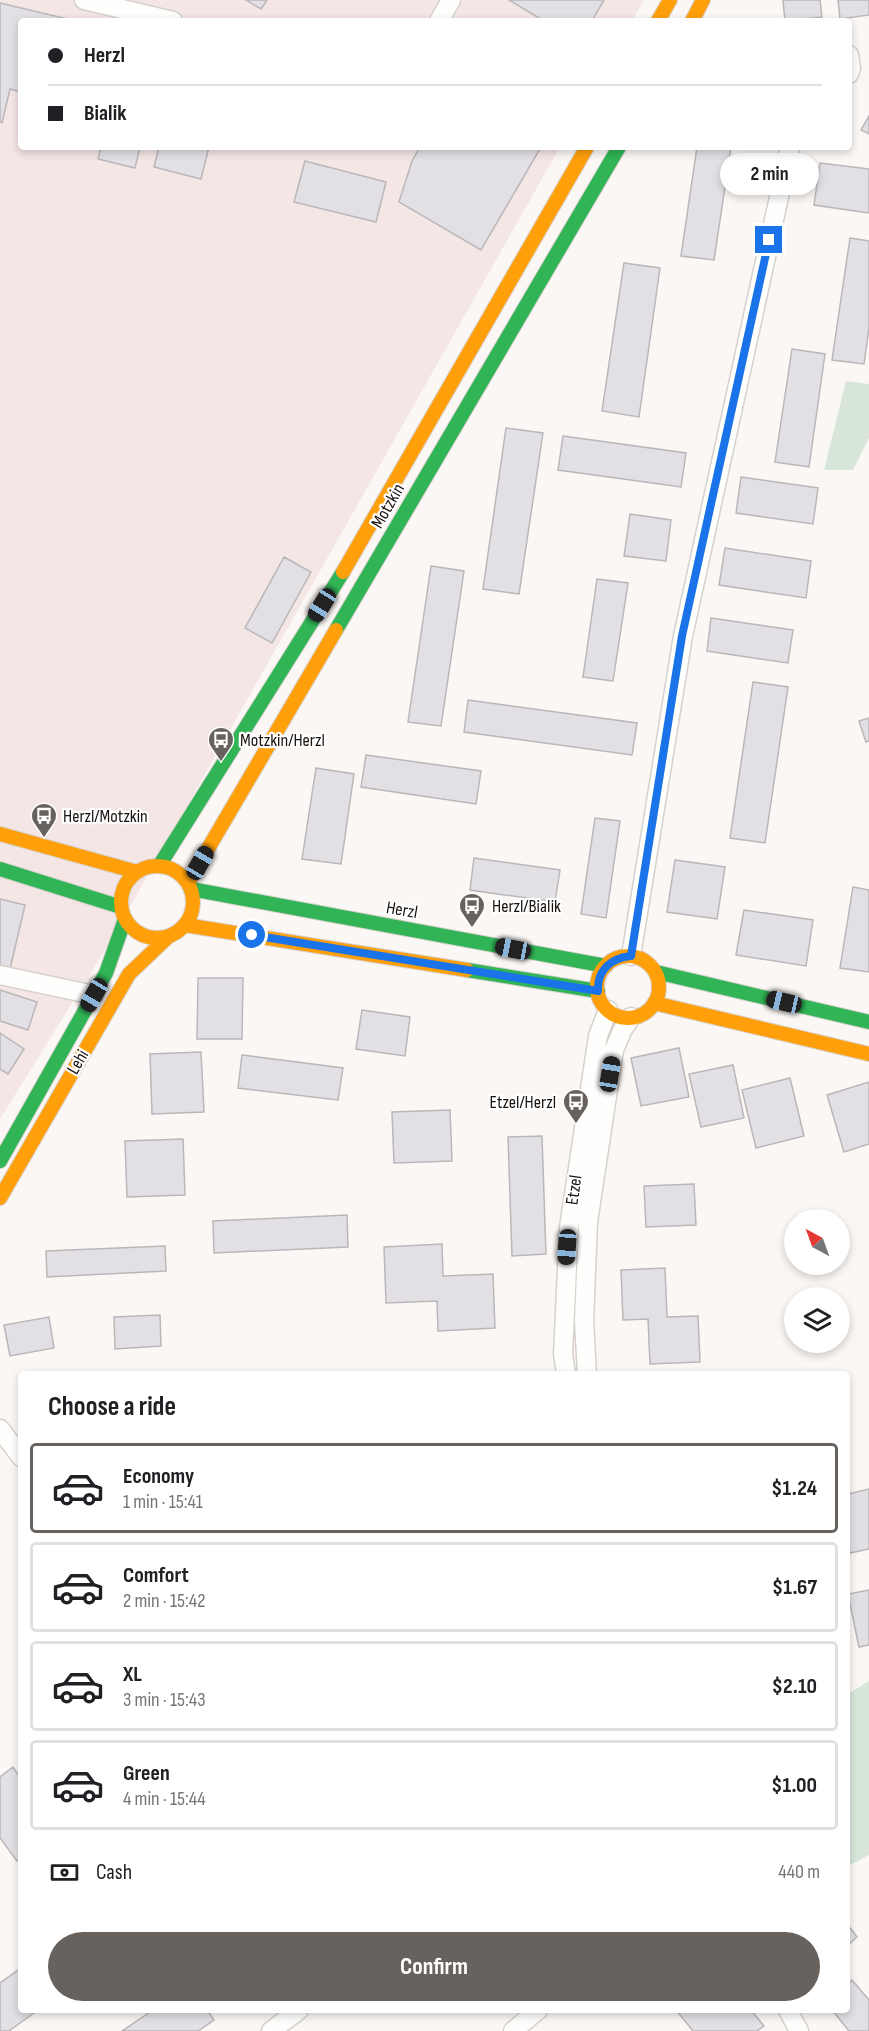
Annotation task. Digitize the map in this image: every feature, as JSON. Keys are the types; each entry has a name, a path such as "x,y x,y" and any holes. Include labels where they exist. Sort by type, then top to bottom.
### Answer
{"street":[{"path":"441,18 451,0"},
{"path":"660,18 670,0"},
{"path":"694,18 703,0"},
{"path":"91,1 161,18"},
{"name":"Motzkin","path":"159,866 360,545 584,150"},
{"name":"Motzkin","path":"190,886 617,150"},
{"path":"631,956 682,636 789,150"},
{"path":"0,834 137,872"},
{"path":"0,869 123,913 138,933 159,938 169,936 185,925 191,914 193,902 190,886 180,874 170,868 147,867 137,872 123,890 123,913"},
{"name":"Herzl","path":"190,886 606,966"},
{"name":"Lehi","path":"0,1161 94,995 117,945 123,913"},
{"path":"185,925 598,991"},
{"name":"Lehi","path":"0,1198 129,974 169,936"},
{"path":"656,972 659,988 654,1003 644,1013 631,1017 615,1014 608,1010 601,1001 598,991 599,978 606,966 621,957 631,956 645,961 656,972 869,1022"},
{"path":"0,975 94,995"},
{"path":"654,1003 869,1054"},
{"name":"Etzel","path":"566,1371 563,1354 569,1227 598,1036 608,1010"},
{"name":"Etzel","path":"587,1371 584,1321 588,1222 614,1050 631,1017"},
{"path":"0,1429 18,1453"},
{"path":"271,2031 295,2013"},
{"path":"513,2031 534,2013"},
{"path":"790,2013 799,2031"}],"shaded area":[{"path":"0,0 644,0 634,18 18,18 18,150 558,150 110,942 0,1119"}],"green space":[{"path":"846,381 869,384 869,438 853,470 824,470"},
{"path":"869,1681 869,1855 850,1865 850,1693"}],"building":[{"path":"246,0 267,0 261,9"},
{"path":"509,0 604,0 594,18 539,18"},
{"path":"783,0 820,0 822,17 785,18"},
{"path":"838,0 869,0 869,15 840,18"},
{"path":"0,3 63,18 18,18 18,91 10,89 2,123 0,122"},
{"path":"869,116 869,134 861,130"},
{"path":"100,150 139,150 135,168 98,159"},
{"path":"158,150 208,150 201,179 154,167"},
{"path":"418,150 539,150 481,250 399,202 412,161"},
{"path":"697,150 731,150 714,260 681,256"},
{"path":"305,161 386,182 376,222 294,202"},
{"path":"820,163 869,169 869,213 814,205"},
{"path":"850,238 869,241 869,328 864,364 832,360"},
{"path":"624,263 660,268 639,417 602,411"},
{"path":"792,349 825,354 809,467 775,462"},
{"path":"506,428 543,433 519,594 483,589"},
{"path":"563,436 686,453 681,487 558,470"},
{"path":"741,477 818,488 813,524 736,513"},
{"path":"630,514 671,520 666,561 624,556"},
{"path":"725,548 811,561 806,598 719,585"},
{"path":"284,557 311,572 272,643 245,628"},
{"path":"431,566 464,571 441,726 408,722"},
{"path":"597,579 628,583 613,681 583,677"},
{"path":"711,618 793,630 788,663 707,651"},
{"path":"753,682 788,687 765,843 730,838"},
{"path":"468,700 637,723 632,755 464,732"},
{"path":"869,718 869,741 866,742 859,721"},
{"path":"366,755 481,771 476,804 361,787"},
{"path":"316,768 354,774 341,864 302,859"},
{"path":"595,818 620,821 606,918 581,914"},
{"path":"474,858 560,870 555,902 470,890"},
{"path":"675,860 725,867 717,919 667,912"},
{"path":"853,887 869,890 869,972 840,968"},
{"path":"0,899 25,905 10,969 0,967"},
{"path":"744,910 813,920 806,966 736,955"},
{"path":"198,978 243,978 242,1039 197,1039"},
{"path":"0,990 37,1002 28,1030 0,1021"},
{"path":"362,1010 410,1017 405,1056 356,1049"},
{"path":"0,1033 24,1049 8,1074 0,1069"},
{"path":"679,1048 689,1097 641,1106 631,1058"},
{"path":"201,1052 204,1112 152,1114 150,1054"},
{"path":"242,1055 343,1068 338,1100 238,1088"},
{"path":"733,1065 744,1118 701,1127 689,1074"},
{"path":"790,1078 804,1136 756,1148 742,1090"},
{"path":"869,1082 869,1144 844,1152 827,1095"},
{"path":"450,1110 452,1161 394,1163 392,1112"},
{"path":"542,1136 546,1254 512,1256 508,1137"},
{"path":"183,1139 185,1195 127,1197 125,1141"},
{"path":"694,1184 696,1225 646,1227 644,1186"},
{"path":"347,1215 348,1247 214,1253 213,1221"},
{"path":"442,1244 443,1276 493,1274 495,1328 438,1331 437,1301 386,1303 384,1247"},
{"path":"165,1246 166,1271 47,1277 46,1251"},
{"path":"665,1268 667,1317 698,1316 700,1362 650,1364 648,1319 623,1320 621,1270"},
{"path":"160,1315 161,1346 115,1349 114,1317"},
{"path":"49,1317 54,1348 10,1356 4,1325"},
{"path":"869,1489 869,1549 850,1553 850,1494"},
{"path":"869,1590 869,1645 859,1647 850,1594"},
{"path":"13,1767 18,1774 17,1861 0,1838 0,1777"},
{"path":"850,1928 857,1937 850,1943"},
{"path":"18,1970 18,2013 34,2013 9,2031 0,2031 0,1983"},
{"path":"852,1980 869,2000 869,2031 849,2031 834,2013 850,2013 850,1982"},
{"path":"149,2013 209,2013 214,2020 198,2031 122,2031"},
{"path":"678,2013 753,2013 764,2026 757,2031 693,2031"}],"traffic: fast":[{"path":"336,630 617,150"},
{"path":"159,866 343,572"},
{"path":"0,869 121,907"},
{"path":"191,889 606,966"},
{"path":"0,1161 106,973 125,919"},
{"path":"467,970 598,991"},
{"path":"656,972 869,1022"}],"traffic: slow":[{"path":"660,18 670,0"},
{"path":"694,18 703,0"},
{"path":"343,572 585,150"},
{"path":"188,883 336,630"},
{"path":"0,834 137,872"},
{"path":"157,866 177,872 187,882 193,902 187,922 177,932 157,938 137,932 127,922 121,902 127,882 137,872 157,866"},
{"path":"185,925 467,970"},
{"path":"0,1198 129,974 169,936"},
{"path":"628,956 650,965 659,987 650,1009 628,1018 606,1009 597,987 606,965 628,956"},
{"path":"654,1003 869,1054"}],"place":[{"name":"Motzkin/Herzl","path":"221,763"},
{"name":"Herzl/Motzkin","path":"44,839"},
{"name":"Herzl/Bialik","path":"472,929"},
{"name":"Etzel/Herzl","path":"576,1125"}],"route":[{"path":"252,935 598,991 599,978 606,966 613,960 631,956 682,636 769,240"}]}
